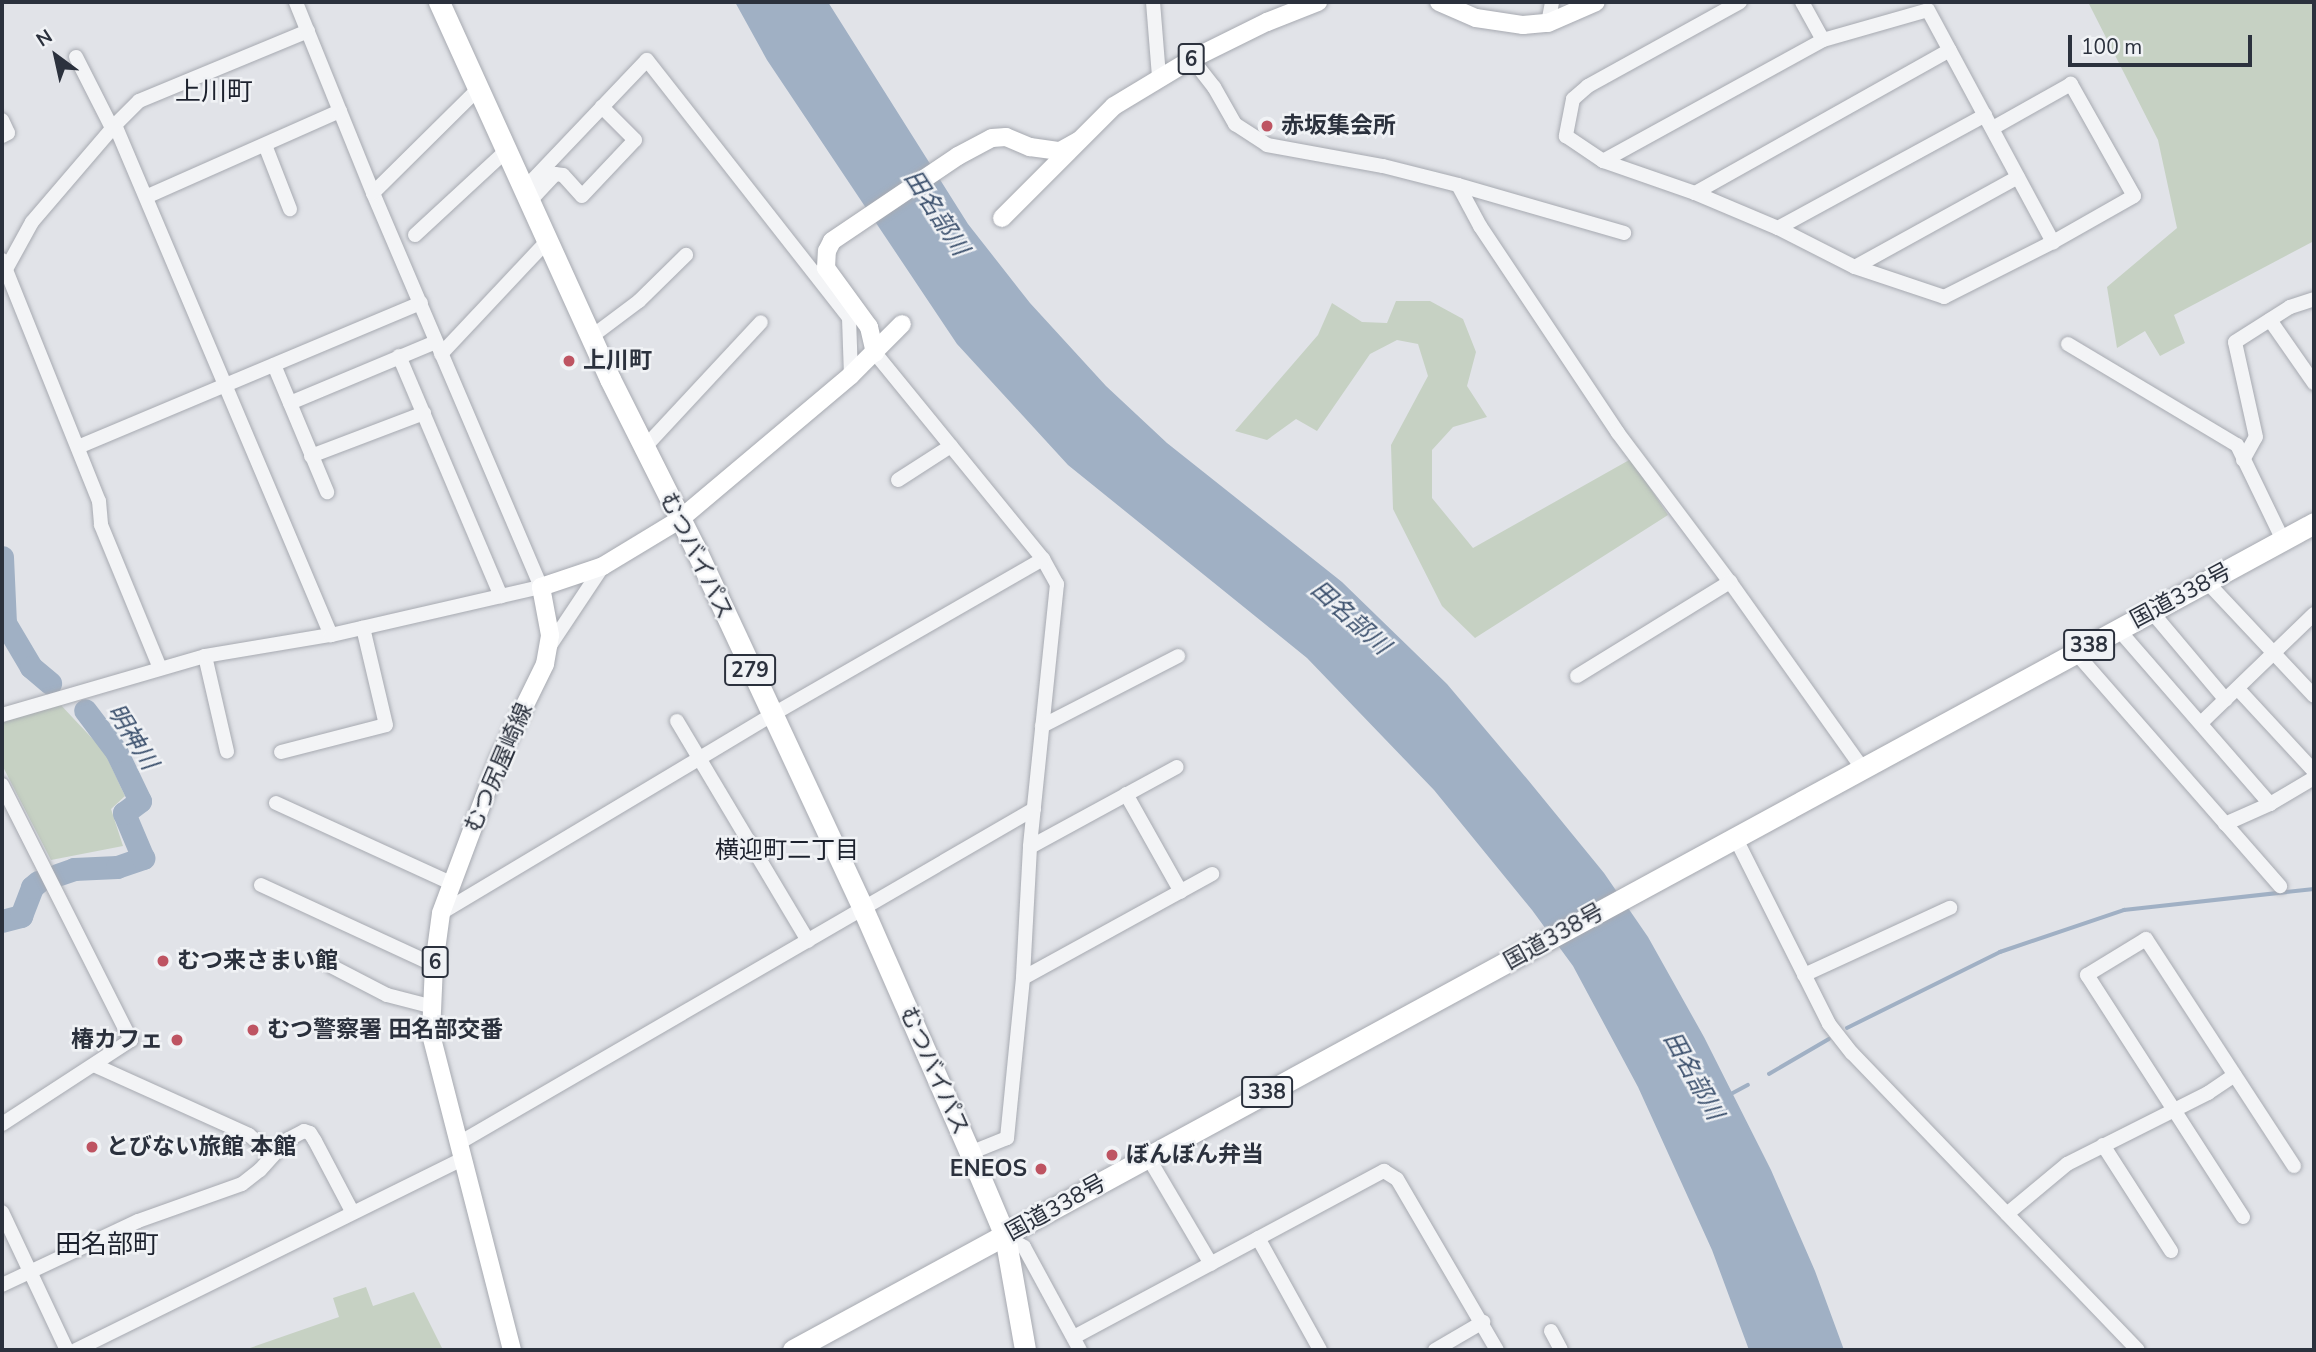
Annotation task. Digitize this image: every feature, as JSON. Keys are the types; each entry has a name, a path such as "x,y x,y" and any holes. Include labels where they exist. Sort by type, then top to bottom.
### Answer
{"highway":[{"name":"むつバイパス","path":"439,2 643,449 695,548 770,716 863,909 970,1153 1005,1236 1025,1350"},
{"name":"国道338号","path":"793,1350 2151,611 2283,540 2310,531"}],"main road":[{"name":"6","path":"1002,218 1114,106 1158,77 1192,59 1267,22 1318,2"},
{"path":"1439,2 1476,18 1504,24 1548,23 1596,2"},
{"path":"875,353 869,327 826,268 827,251 845,230 958,156 992,138 1006,137 1030,147 1060,151 1078,141"},
{"path":"541,587 603,566 679,520 851,375 902,324"},
{"name":"むつ尻屋崎線","path":"512,1350 431,1034 434,965 441,913 499,758 545,664 549,647 548,620 541,587"}],"street":[{"path":"2,715 205,656 331,635 541,587 373,193 296,2"},
{"path":"1153,2 1158,77"},
{"path":"1548,23 1552,2"},
{"path":"1740,2 1599,80 1573,99 1566,136 1603,161 1695,192 1778,228 1855,267 1944,297 2053,242 2134,196 2071,84 1993,128"},
{"path":"1802,2 1823,40"},
{"path":"1603,161 1823,40 1928,10 2053,242"},
{"path":"160,668 101,525 99,501 78,447 3,268 32,222 114,126 139,101 308,31"},
{"path":"1695,192 1950,50"},
{"path":"76,57 148,196 331,635"},
{"path":"1192,59 1214,87 1236,124 1267,145 1383,166 1624,233"},
{"path":"527,195 602,107 647,60 849,318 851,375"},
{"path":"373,193 478,89"},
{"path":"527,195 555,174 563,174 582,196 635,140 602,107"},
{"path":"148,196 340,111"},
{"path":"1778,228 1985,115"},
{"path":"2,120 8,133 2,136"},
{"path":"265,145 290,209"},
{"path":"415,235 507,150"},
{"path":"1855,267 2018,177"},
{"path":"1458,185 1480,226 1618,433 1730,582 1863,769"},
{"path":"290,403 399,356 439,348 548,240"},
{"path":"591,337 639,301 685,255"},
{"path":"2243,460 2256,437 2235,342 2290,307 2314,299"},
{"path":"78,447 421,303"},
{"path":"2270,320 2314,383"},
{"path":"643,449 761,322"},
{"path":"2068,344 2237,445 2283,540"},
{"path":"875,353 1043,559 1057,584 1030,847 1023,978 1007,1138 970,1153"},
{"path":"399,356 501,596"},
{"path":"274,365 327,492"},
{"path":"311,456 424,413"},
{"path":"898,480 951,446"},
{"path":"441,913 770,716 1043,559"},
{"path":"549,647 603,566"},
{"path":"1577,676 1730,582"},
{"path":"2207,582 2314,696"},
{"path":"2151,611 2226,700"},
{"path":"2201,723 2276,654 2314,614"},
{"path":"281,752 386,725 363,628"},
{"path":"2118,629 2270,804"},
{"path":"2076,653 2280,886"},
{"path":"205,656 227,751"},
{"path":"1042,726 1178,656"},
{"path":"2238,689 2314,771"},
{"path":"677,721 808,941"},
{"path":"1030,847 1177,767"},
{"path":"2225,824 2270,804 2314,778"},
{"path":"2,785 131,1040 2,1124"},
{"path":"1126,794 1181,892"},
{"path":"276,803 451,883"},
{"path":"76,1350 353,1213 1034,809"},
{"path":"1735,837 1829,1024 1852,1053 2138,1350"},
{"path":"1023,978 1212,874"},
{"path":"261,885 434,965"},
{"path":"1804,975 1950,908"},
{"path":"2243,1217 2087,975 2146,939 2294,1166"},
{"path":"331,966 387,995 433,1007"},
{"path":"94,1065 249,1135 272,1154"},
{"path":"2007,1214 2067,1164 2208,1093 2235,1075"},
{"path":"2,1285 138,1221 242,1184 260,1170 288,1139 304,1131 310,1133 353,1213"},
{"path":"2103,1145 2171,1251"},
{"path":"1149,1157 1211,1264"},
{"path":"1005,1236 1024,1247 1077,1344 1211,1264 1384,1171 1397,1179 1497,1350"},
{"path":"2,1212 68,1350"},
{"path":"1258,1238 1320,1350"},
{"path":"1435,1350 1483,1322"},
{"path":"1551,1331 1562,1350"}],"green space":[{"path":"2088,2 2314,2 2314,241 2174,315 2185,343 2160,356 2145,331 2117,348 2107,287 2177,228 2158,140"},
{"path":"1396,301 1430,301 1463,319 1476,352 1467,386 1487,417 1453,427 1432,450 1432,498 1473,548 1631,459 1668,515 1475,638 1442,606 1393,509 1391,445 1428,376 1418,344 1397,340 1370,354 1317,431 1296,419 1267,440 1235,431 1318,335 1332,303 1362,322 1387,323"},
{"path":"58,702 104,751 125,796 111,809 123,846 51,860 2,765 2,723"},
{"path":"366,1287 373,1306 414,1292 443,1350 250,1348 339,1317 333,1298"}],"water":[{"name":"田名部川","path":"735,2 828,2 968,224 1030,303 1106,386 1167,443 1342,582 1447,684 1528,780 1604,873 1648,937 1704,1037 1771,1170 1815,1271 1844,1350 1749,1350 1712,1250 1638,1087 1573,966 1532,910 1434,790 1307,658 1068,465 957,344 767,60"}],"waterway":[{"name":"明神川","path":"2,557 5,623 31,667 50,683"},
{"name":"明神川","path":"57,875 74,869 117,867 143,858 124,813 140,801 116,751 85,710"},
{"name":"明神川","path":"2,921 21,916 32,887 38,882"},
{"path":"1847,1028 2000,952 2124,910 2314,889"},
{"path":"1769,1074 1829,1039"},
{"name":"田名部川","path":"1731,1094 1748,1085"}],"place":[{"name":"赤坂集会所","path":"1267,126"},
{"name":"上川町","path":"569,361"},
{"name":"むつ来さまい館","path":"163,961"},
{"name":"むつ警察署 田名部交番","path":"253,1030"},
{"name":"椿カフェ","path":"177,1040"},
{"name":"とびない旅館 本館","path":"92,1147"},
{"name":"ぼんぼん弁当","path":"1112,1155"},
{"name":"ENEOS","path":"1041,1169"}],"district":[{"name":"上川町","path":"214,92"},
{"name":"横迎町二丁目","path":"787,851"},
{"name":"田名部町","path":"107,1245"}]}
